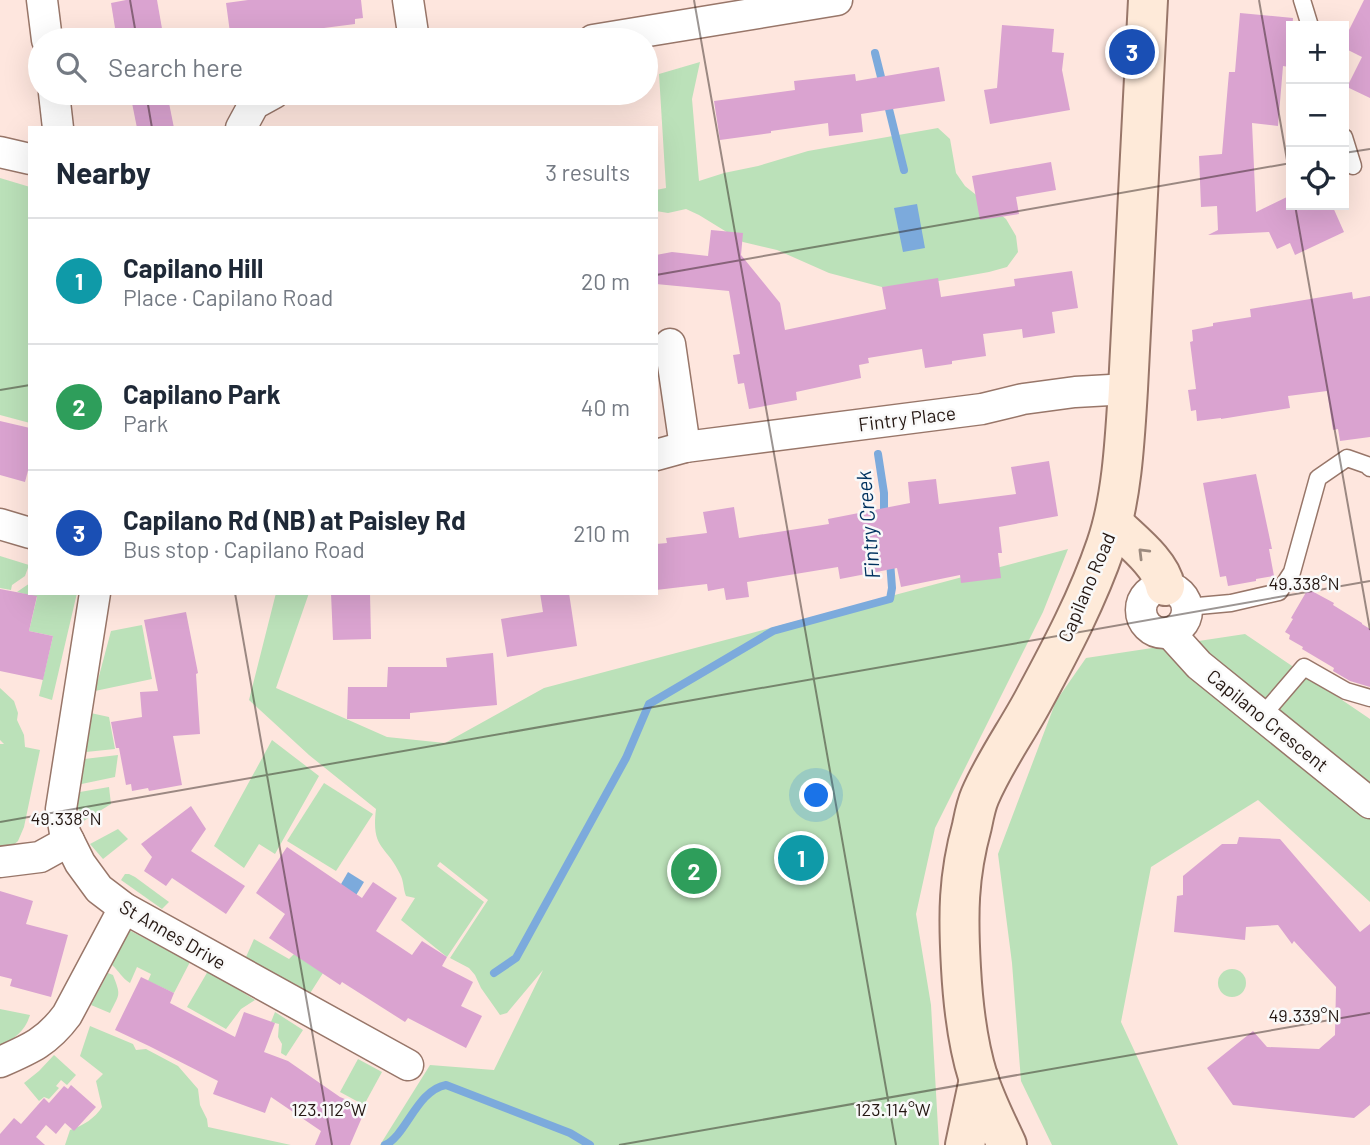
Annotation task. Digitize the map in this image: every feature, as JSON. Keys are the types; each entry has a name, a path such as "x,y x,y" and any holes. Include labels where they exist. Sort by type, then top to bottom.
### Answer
{"main road":[{"name":"Capilano Road","path":"1007,1145 979,1079 970,1046 963,997 959,908 965,851 979,798 1069,632 1094,578 1113,523 1128,389 1148,0"},
{"path":"1113,523 1148,558 1176,597"},
{"path":"965,1145 979,1079"}],"street":[{"path":"42,0 46,28"},
{"path":"408,0 412,28"},
{"path":"658,29 837,0"},
{"path":"55,105 58,126"},
{"path":"242,126 253,105"},
{"path":"0,152 28,159"},
{"path":"670,344 685,447"},
{"name":"Fintry Place","path":"658,454 685,447 982,409 1023,399 1128,389"},
{"path":"0,524 28,532"},
{"name":"Capilano Crescent","path":"1176,597 1157,587 1144,597 1140,612 1147,627 1154,632 1170,633 1199,665 1370,803"},
{"name":"St Annes Drive","path":"95,595 61,809 65,833 80,863 99,889 124,908 408,1065"},
{"path":"1170,633 1185,620 1176,597"},
{"path":"0,862 40,857 69,841"},
{"path":"0,1062 25,1051 55,1031 67,1015 124,908"}],"lane":[{"path":"1302,0 1308,21"},
{"path":"1347,147 1353,166"},
{"path":"1176,597 1231,603 1279,592 1292,572 1318,478 1347,458 1370,468"},
{"path":"1262,716 1304,667 1346,691 1370,698"}],"green space":[{"path":"700,62 692,99 699,181 808,151 938,128 950,139 956,173 965,186 1006,219 1016,236 1018,252 1007,267 989,272 916,285 882,287 829,273 777,250 743,242 686,209 668,213 658,211 658,190 666,188 659,74"},
{"path":"0,178 28,186 28,422 0,415"},
{"path":"1068,549 1043,612 935,828 916,914 931,1005 939,1145 380,1145 430,1065 494,1070 543,970 507,1013 500,1015 469,968 450,958 488,900 440,862 437,866 484,902 447,957 401,920 415,898 406,896 395,864 378,840 376,809 309,755 249,700 275,595 308,595 276,688 387,737 445,743 544,688"},
{"path":"0,556 28,565 25,576 12,585 11,590 0,588"},
{"path":"28,584 28,595 17,592"},
{"path":"29,595 77,595 52,700 39,696 53,636 29,631 37,597"},
{"path":"142,625 152,679 95,691 111,631"},
{"path":"1245,634 1370,719 1370,902 1258,800 1151,867 1121,1022 1178,1145 1052,1145 1021,1081 1012,963 998,854 1056,701 1086,658"},
{"path":"0,688 14,701 25,747 40,750 24,827 18,841 10,848 0,849 0,744 4,744 0,740"},
{"path":"86,712 109,717 115,749 76,753"},
{"path":"272,740 319,776 275,854 259,844 244,868 214,846"},
{"path":"118,755 115,777 72,786 76,760"},
{"path":"324,783 373,814 336,871 287,841"},
{"path":"109,787 111,804 82,822 74,793"},
{"path":"118,829 128,839 103,859 90,844"},
{"path":"125,874 135,877 169,902 162,909 121,880"},
{"path":"127,929 190,962 174,993 148,981 151,974 137,967 130,983 112,965"},
{"path":"254,939 289,959 294,954 323,973 309,995 246,957"},
{"path":"1232,969 1242,973 1246,983 1242,993 1232,997 1222,993 1218,983 1222,973"},
{"path":"208,971 255,1000 241,1009 226,1029 187,1007"},
{"path":"108,973 113,975 118,991 110,1013 91,1005"},
{"path":"0,1009 30,1015 19,1034 0,1045"},
{"path":"275,1012 303,1030 286,1056 281,1053 279,1024 271,1022"},
{"path":"90,1026 133,1044 136,1050 146,1049 178,1066 198,1089 200,1105 208,1127 291,1145 65,1145 70,1130 88,1121 102,1107 96,1081 103,1074 80,1056"},
{"path":"54,1055 76,1075 67,1085 61,1080 56,1086 59,1088 49,1099 44,1097 39,1101 24,1083"},
{"path":"358,1059 382,1072 364,1105 340,1092"}],"water":[{"path":"917,204 925,248 903,252 894,208"},
{"path":"348,872 364,882 346,912 330,903"}],"building":[{"path":"157,0 162,28 115,28 111,3"},
{"path":"248,0 361,0 363,18 355,19 355,24 324,28 229,28 226,3"},
{"path":"1364,0 1370,0 1370,98 1349,88 1362,57 1349,50 1349,30"},
{"path":"1240,13 1293,18 1293,21 1286,21 1286,66 1283,66 1278,126 1252,123 1256,212 1286,197 1286,210 1334,210 1344,232 1295,255 1290,243 1277,249 1269,232 1208,235 1218,230 1217,206 1201,207 1199,156 1222,154 1229,72 1235,72"},
{"path":"1002,25 1054,29 1052,52 1064,53 1062,70 1070,110 990,124 984,90 997,88"},
{"path":"939,67 945,101 861,114 863,132 829,136 828,123 720,140 714,101 795,90 794,81 855,74 856,81"},
{"path":"132,105 169,105 174,126 137,126"},
{"path":"1051,162 1056,190 1016,197 1019,214 980,220 972,176"},
{"path":"711,230 743,233 741,255 780,303 785,330 886,309 882,287 938,278 941,297 1015,286 1014,279 1072,271 1078,308 1052,312 1055,333 1023,338 1022,329 983,334 986,356 925,368 922,349 868,358 869,363 859,365 861,378 796,392 797,400 749,409 744,383 738,384 733,355 740,354 729,291 658,284 658,255 672,252 708,256"},
{"path":"1352,292 1353,299 1370,296 1370,437 1340,441 1338,429 1333,430 1327,391 1288,396 1290,408 1197,421 1196,410 1191,411 1188,390 1196,389 1190,342 1193,341 1192,330 1213,326 1213,323 1251,317 1250,309"},
{"path":"0,421 28,428 28,471 25,482 0,475"},
{"path":"1049,461 1058,516 999,527 1001,578 961,583 960,575 901,587 897,568 840,579 838,567 747,582 749,597 726,600 724,588 708,591 707,584 658,590 658,544 667,543 666,538 707,533 703,512 734,507 739,538 829,524 828,519 910,503 908,482 936,479 939,504 1016,494 1011,467"},
{"path":"1256,474 1272,549 1269,549 1274,576 1228,586 1226,576 1220,577 1203,483"},
{"path":"0,589 37,596 29,631 53,636 43,680 0,671"},
{"path":"1308,589 1334,603 1333,605 1370,629 1370,687 1350,681 1333,671 1334,668 1289,639 1290,635 1285,632"},
{"path":"331,595 370,595 371,639 333,640"},
{"path":"540,595 569,595 577,646 507,657 501,619 543,612"},
{"path":"186,612 198,673 200,734 173,736 182,785 132,791 131,784 126,785 111,722 142,717 140,692 158,691 144,620"},
{"path":"493,653 497,705 410,713 410,719 347,719 348,687 387,687 388,667 447,667 446,658"},
{"path":"191,806 206,829 191,851 245,886 226,914 172,878 166,886 144,871 152,857 141,844"},
{"path":"1239,837 1280,839 1360,932 1370,924 1370,1105 1354,1118 1233,1105 1207,1068 1253,1031 1267,1047 1319,1049 1335,1035 1336,987 1294,941 1292,944 1278,925 1246,927 1245,940 1174,932 1177,896 1183,895 1183,876 1222,844 1237,844"},
{"path":"287,847 362,898 373,882 397,898 376,931 412,955 422,941 447,957 442,966 473,982 461,1006 482,1016 466,1048 408,1018 405,1022 342,982 340,985 269,938 285,914 256,893"},
{"path":"0,891 33,901 26,924 68,935 51,997 10,986 12,979 0,976"},
{"path":"141,977 174,993 170,1003 235,1037 244,1012 275,1023 264,1052 288,1061 340,1097 366,1108 350,1145 315,1145 321,1131 271,1097 265,1113 213,1094 218,1081 115,1030"},
{"path":"71,1085 96,1107 74,1131 65,1123 56,1134 46,1125 36,1137 45,1145 0,1145 0,1134 14,1118 21,1124 44,1098 49,1103 64,1086 68,1089"}],"waterway":[{"path":"875,53 883,85"},
{"path":"887,101 904,170"},
{"name":"Fintry Creek","path":"878,454 884,493 884,518"},
{"path":"494,973 516,958 626,758 649,704 773,631 890,599 890,561"},
{"path":"385,1145 399,1133 427,1095 446,1085 570,1133 590,1145"}],"place":[{"name":"Capilano Rd (NB) at Paisley Rd","path":"1132,52"},
{"name":"Capilano Hill","path":"801,858"},
{"name":"Capilano Park","path":"694,871"}]}
